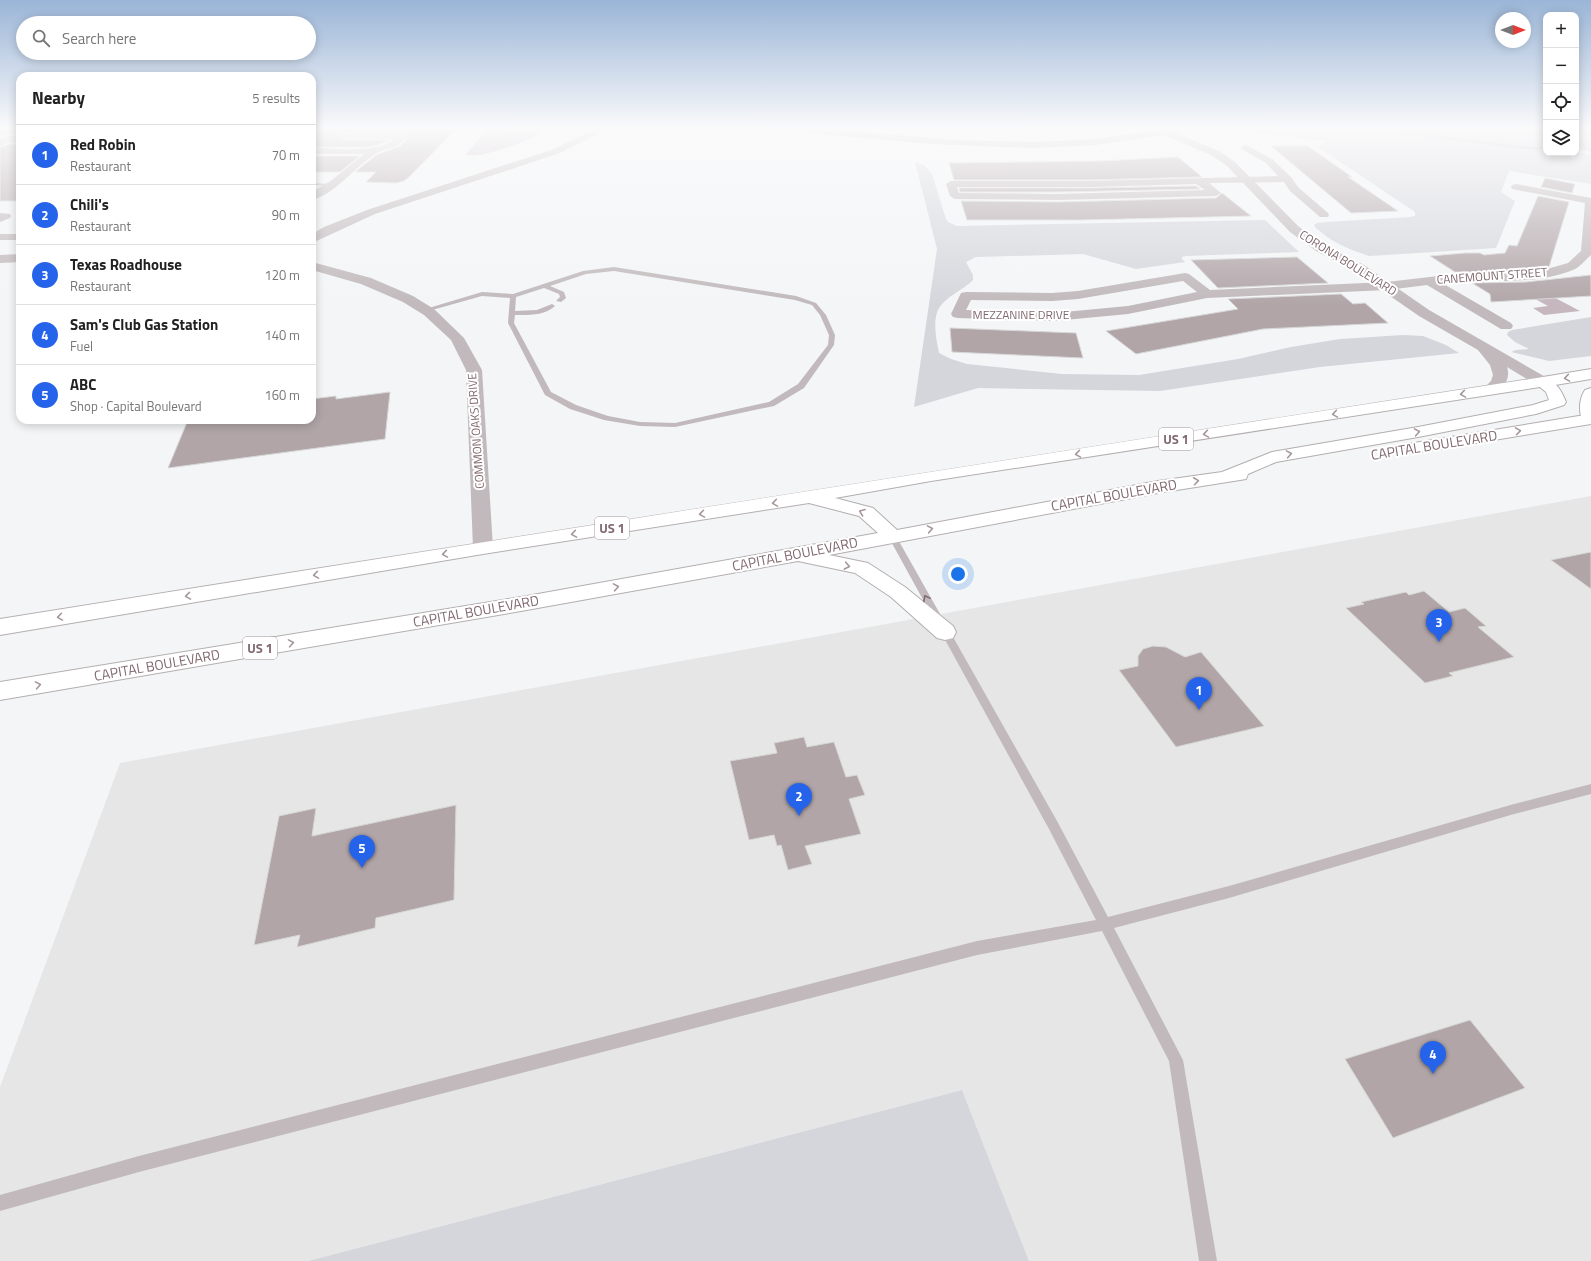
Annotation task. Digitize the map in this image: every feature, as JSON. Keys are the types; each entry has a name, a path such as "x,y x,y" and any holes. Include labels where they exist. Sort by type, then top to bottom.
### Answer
{"highway":[{"name":"US 1","path":"0,627 483,548 810,498 931,476 1591,374"},
{"path":"1226,477 1272,457 1418,432 1536,409 1558,402 1554,390 1543,382"},
{"path":"1591,393 1589,396 1588,406 1591,419"},
{"name":"CAPITAL BOULEVARD","path":"0,692 513,605 795,555 1158,487 1591,419"},
{"path":"810,498 866,512 892,536"},
{"path":"795,555 861,568 898,592 945,632"}],"street":[{"path":"316,194 326,188"},
{"path":"316,237 370,212 444,188"},
{"path":"952,188 955,196 1057,197 1216,193 1209,188"},
{"name":"CORONA BOULEVARD","path":"1253,188 1294,229 1320,248 1359,268 1424,313 1543,382"},
{"path":"1293,188 1324,215"},
{"path":"1521,188 1591,201"},
{"name":"CANEMOUNT STREET","path":"1387,286 1455,278 1513,277 1548,273 1572,266 1589,253 1591,201"},
{"path":"0,216 6,216 0,219"},
{"path":"0,237 16,237"},
{"path":"0,259 16,258"},
{"name":"COMMON OAKS DRIVE","path":"316,267 366,281 408,299 425,310 457,338 474,370 483,548"},
{"name":"MEZZANINE DRIVE","path":"1207,294 1185,277 1052,298 966,296 958,314 1054,317 1128,310 1207,294 1387,286"},
{"path":"1428,281 1506,326"},
{"name":"CORONA BOULEVARD","path":"1482,346 1497,361 1500,367 1498,382 1490,390"}],"lane":[{"path":"425,310 482,294 513,296 585,272 614,269 796,298 814,304 823,315 832,335 831,346 800,386 771,404 674,425 640,424 607,418 573,407 548,393 511,323 513,296"},
{"path":"546,286 562,293 563,298 559,301"},
{"path":"512,313 535,314 552,306"},
{"path":"892,536 1049,818 1106,924 1176,1060 1208,1261"},
{"path":"0,1203 139,1164 977,948 1106,924 1229,892 1514,809 1591,790"}],"shaded area":[{"path":"922,188 936,188 946,219 948,222 957,226 1265,220 1299,252 1186,256 1182,257 1185,262 1136,269 1083,254 976,257 966,262 973,275 973,280 942,304 936,315 935,321 939,353 967,364 1062,374 1139,375 1238,359 1291,347 1340,339 1403,335 1423,336 1446,345 1459,353 1320,367 1160,391 978,388 914,407 937,249"},
{"path":"1379,188 1503,188 1501,192 1515,201 1496,248 1369,256 1347,248 1334,241 1314,225 1317,223 1327,222 1415,216 1415,212"},
{"path":"1544,292 1580,311 1544,315 1533,308 1548,306 1526,294"},
{"path":"1591,317 1591,356 1549,361 1511,352 1529,349 1515,342 1507,335 1508,332 1512,330"},
{"path":"1591,496 1591,1261 1029,1261 962,1090 308,1261 0,1261 0,1087 120,763"},
{"path":"962,1090 1029,1261 308,1261"}],"building":[{"path":"0,188 16,188 16,201 0,201"},
{"path":"959,188 1200,189 1057,192 960,192"},
{"path":"1321,188 1364,188 1398,211 1351,213"},
{"path":"1545,188 1574,188 1572,193"},
{"path":"1222,193 1251,216 1080,220 967,220 961,201 1057,202 1216,198"},
{"path":"1538,196 1569,202 1549,267 1513,272 1455,272 1430,256 1465,253 1480,253 1484,255 1505,253 1509,245 1517,246"},
{"path":"1297,257 1328,283 1218,288 1191,260"},
{"path":"1591,275 1591,296 1491,302 1490,294 1472,283 1526,282"},
{"path":"1341,294 1353,304 1365,303 1388,323 1263,329 1136,354 1106,331 1238,309 1228,299"},
{"path":"950,328 1076,333 1083,358 952,352"},
{"path":"390,392 385,439 168,468 186,424 316,424 316,398 336,396 336,399"},
{"path":"1591,552 1591,589 1551,560"},
{"path":"1424,591 1449,612 1465,608 1486,626 1478,627 1514,657 1449,673 1453,676 1425,683 1346,608 1364,604 1361,602 1406,592 1409,595"},
{"path":"1153,646 1166,647 1185,657 1201,652 1264,726 1176,747 1119,670 1138,666 1138,656 1143,649"},
{"path":"804,737 807,747 834,742 846,777 857,775 865,795 849,799 861,834 805,846 812,864 788,870 781,845 777,846 774,835 749,840 730,761 777,753 774,743"},
{"path":"456,805 454,900 376,918 375,928 297,947 300,935 254,945 279,816 316,808 312,836"},
{"path":"1470,1020 1525,1088 1393,1138 1345,1059"}],"place":[{"name":"Texas Roadhouse","path":"1439,642"},
{"name":"Red Robin","path":"1199,710"},
{"name":"Chili's","path":"799,816"},
{"name":"ABC","path":"362,868"},
{"name":"Sam's Club Gas Station","path":"1433,1074"}]}
